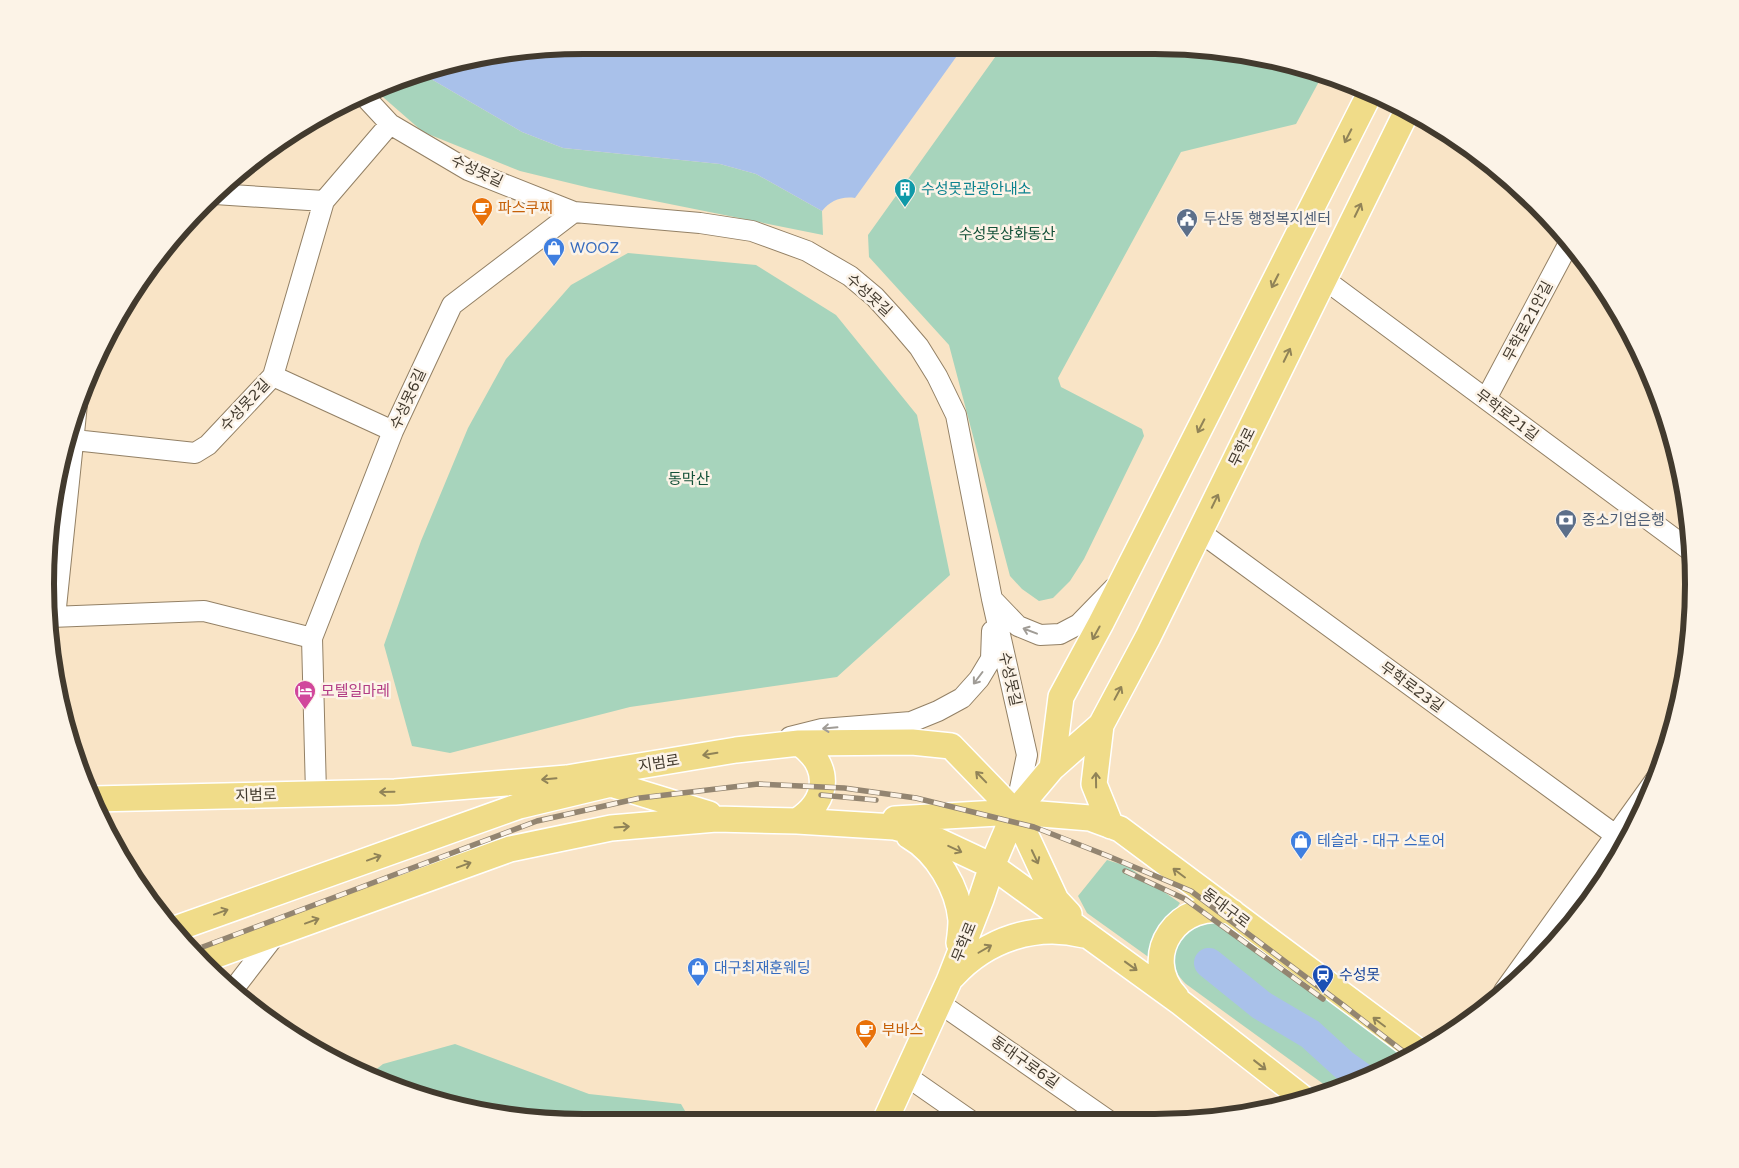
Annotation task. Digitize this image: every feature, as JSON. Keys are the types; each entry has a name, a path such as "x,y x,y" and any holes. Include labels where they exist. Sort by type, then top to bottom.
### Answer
{"main road":[{"path":"1052,768 1061,697 1125,576 1367,98"},
{"name":"무학로","path":"888,1114 959,954 1014,812 1052,768 1101,725 1148,637 1404,116"},
{"path":"1101,725 1094,784 1111,826"},
{"name":"지범로","path":"99,799 395,792 567,778 736,750 798,743 912,742 951,746 1014,812 1056,900 1092,937"},
{"path":"797,821 815,806 821,795 823,783 821,770 816,759 798,743"},
{"path":"180,927 519,806 611,784 726,820"},
{"path":"832,823 1014,812"},
{"name":"동대구로","path":"1014,812 1090,818 1120,829 1413,1047"},
{"path":"209,959 510,849 611,828 726,820 797,821 894,827 928,836 992,866 1181,1003 1298,1094"},
{"path":"894,827 913,838 928,851 942,867 952,886 961,920 959,954"},
{"path":"1181,1003 1170,991 1162,971 1163,949 1168,936 1177,924 1196,912 1217,909 1232,912"},
{"path":"943,991 963,965 999,941 1019,934 1038,931 1056,931 1092,937"}],"street":[{"name":"수성못길","path":"368,100 390,124 468,170 574,212 700,223 752,231 807,251 850,276 875,297 919,348 938,376 956,415 992,599 1027,755 1014,812"},
{"name":"수성못2길","path":"74,441 195,453 208,445 273,376 324,202 390,124"},
{"path":"224,195 324,202"},
{"name":"수성못6길","path":"316,793 312,638 393,430 452,305 574,212"},
{"name":"무학로21안길","path":"1486,399 1566,249"},
{"name":"무학로21길","path":"1324,279 1684,546"},
{"path":"273,376 393,430"},
{"path":"54,601 66,472"},
{"name":"무학로23길","path":"1200,532 1620,838"},
{"path":"992,599 1018,626 1040,634 1060,634 1079,624 1125,576"},
{"path":"736,750 822,729 910,722 938,711 962,698 979,679 991,659 992,599"},
{"path":"55,617 204,611 312,638"},
{"path":"1524,965 1618,842"},
{"path":"237,985 276,934"},
{"name":"동대구로6길","path":"943,991 1100,1114"},
{"path":"905,1075 961,1114"}],"green space":[{"name":"수성못상화동산","path":"997,54 1190,55 1258,64 1320,80 1296,124 1181,152 1058,378 1061,387 1142,429 1144,436 1084,559 1070,581 1053,598 1039,601 1022,589 1010,576 949,345 869,257 868,235"},
{"path":"429,78 522,132 563,148 720,164 756,174 822,211 823,235 590,188 520,171 423,132 380,94"},
{"name":"동막산","path":"628,253 756,265 836,315 917,415 950,575 837,677 630,707 450,753 412,746 384,645 421,541 468,428 506,359 571,285"},
{"path":"1107,860 1127,866 1180,903 1155,940 1154,961 1087,913 1078,896"},
{"path":"1200,919 1227,924 1400,1054 1358,1074 1326,1086 1186,984 1178,975 1174,966 1173,944"},
{"path":"455,1044 589,1094 681,1104 687,1114 584,1114 515,1110 447,1096 374,1071 383,1064"}],"water":[{"path":"958,54 855,198 836,200 822,211 756,174 720,164 563,148 522,132 429,78 481,64 549,55"}],"waterway":[{"path":"1209,963 1261,1005 1310,1034 1357,1074"}],"railway":[{"path":"199,948 537,821 640,798 758,784 844,788 916,798 1034,827 1191,891 1404,1052"},
{"path":"821,795 876,800"},
{"path":"1125,871 1185,899 1323,999"}],"place":[{"name":"수성못관광안내소","path":"905,208"},
{"name":"파스쿠찌","path":"482,227"},
{"name":"두산동 행정복지센터","path":"1187,238"},
{"name":"WOOZ","path":"554,267"},
{"name":"중소기업은행","path":"1566,539"},
{"name":"모텔일마레","path":"305,710"},
{"name":"테슬라 - 대구 스토어","path":"1301,860"},
{"name":"대구최재훈웨딩","path":"698,987"},
{"name":"수성못","path":"1323,994"},
{"name":"부바스","path":"866,1049"}]}
